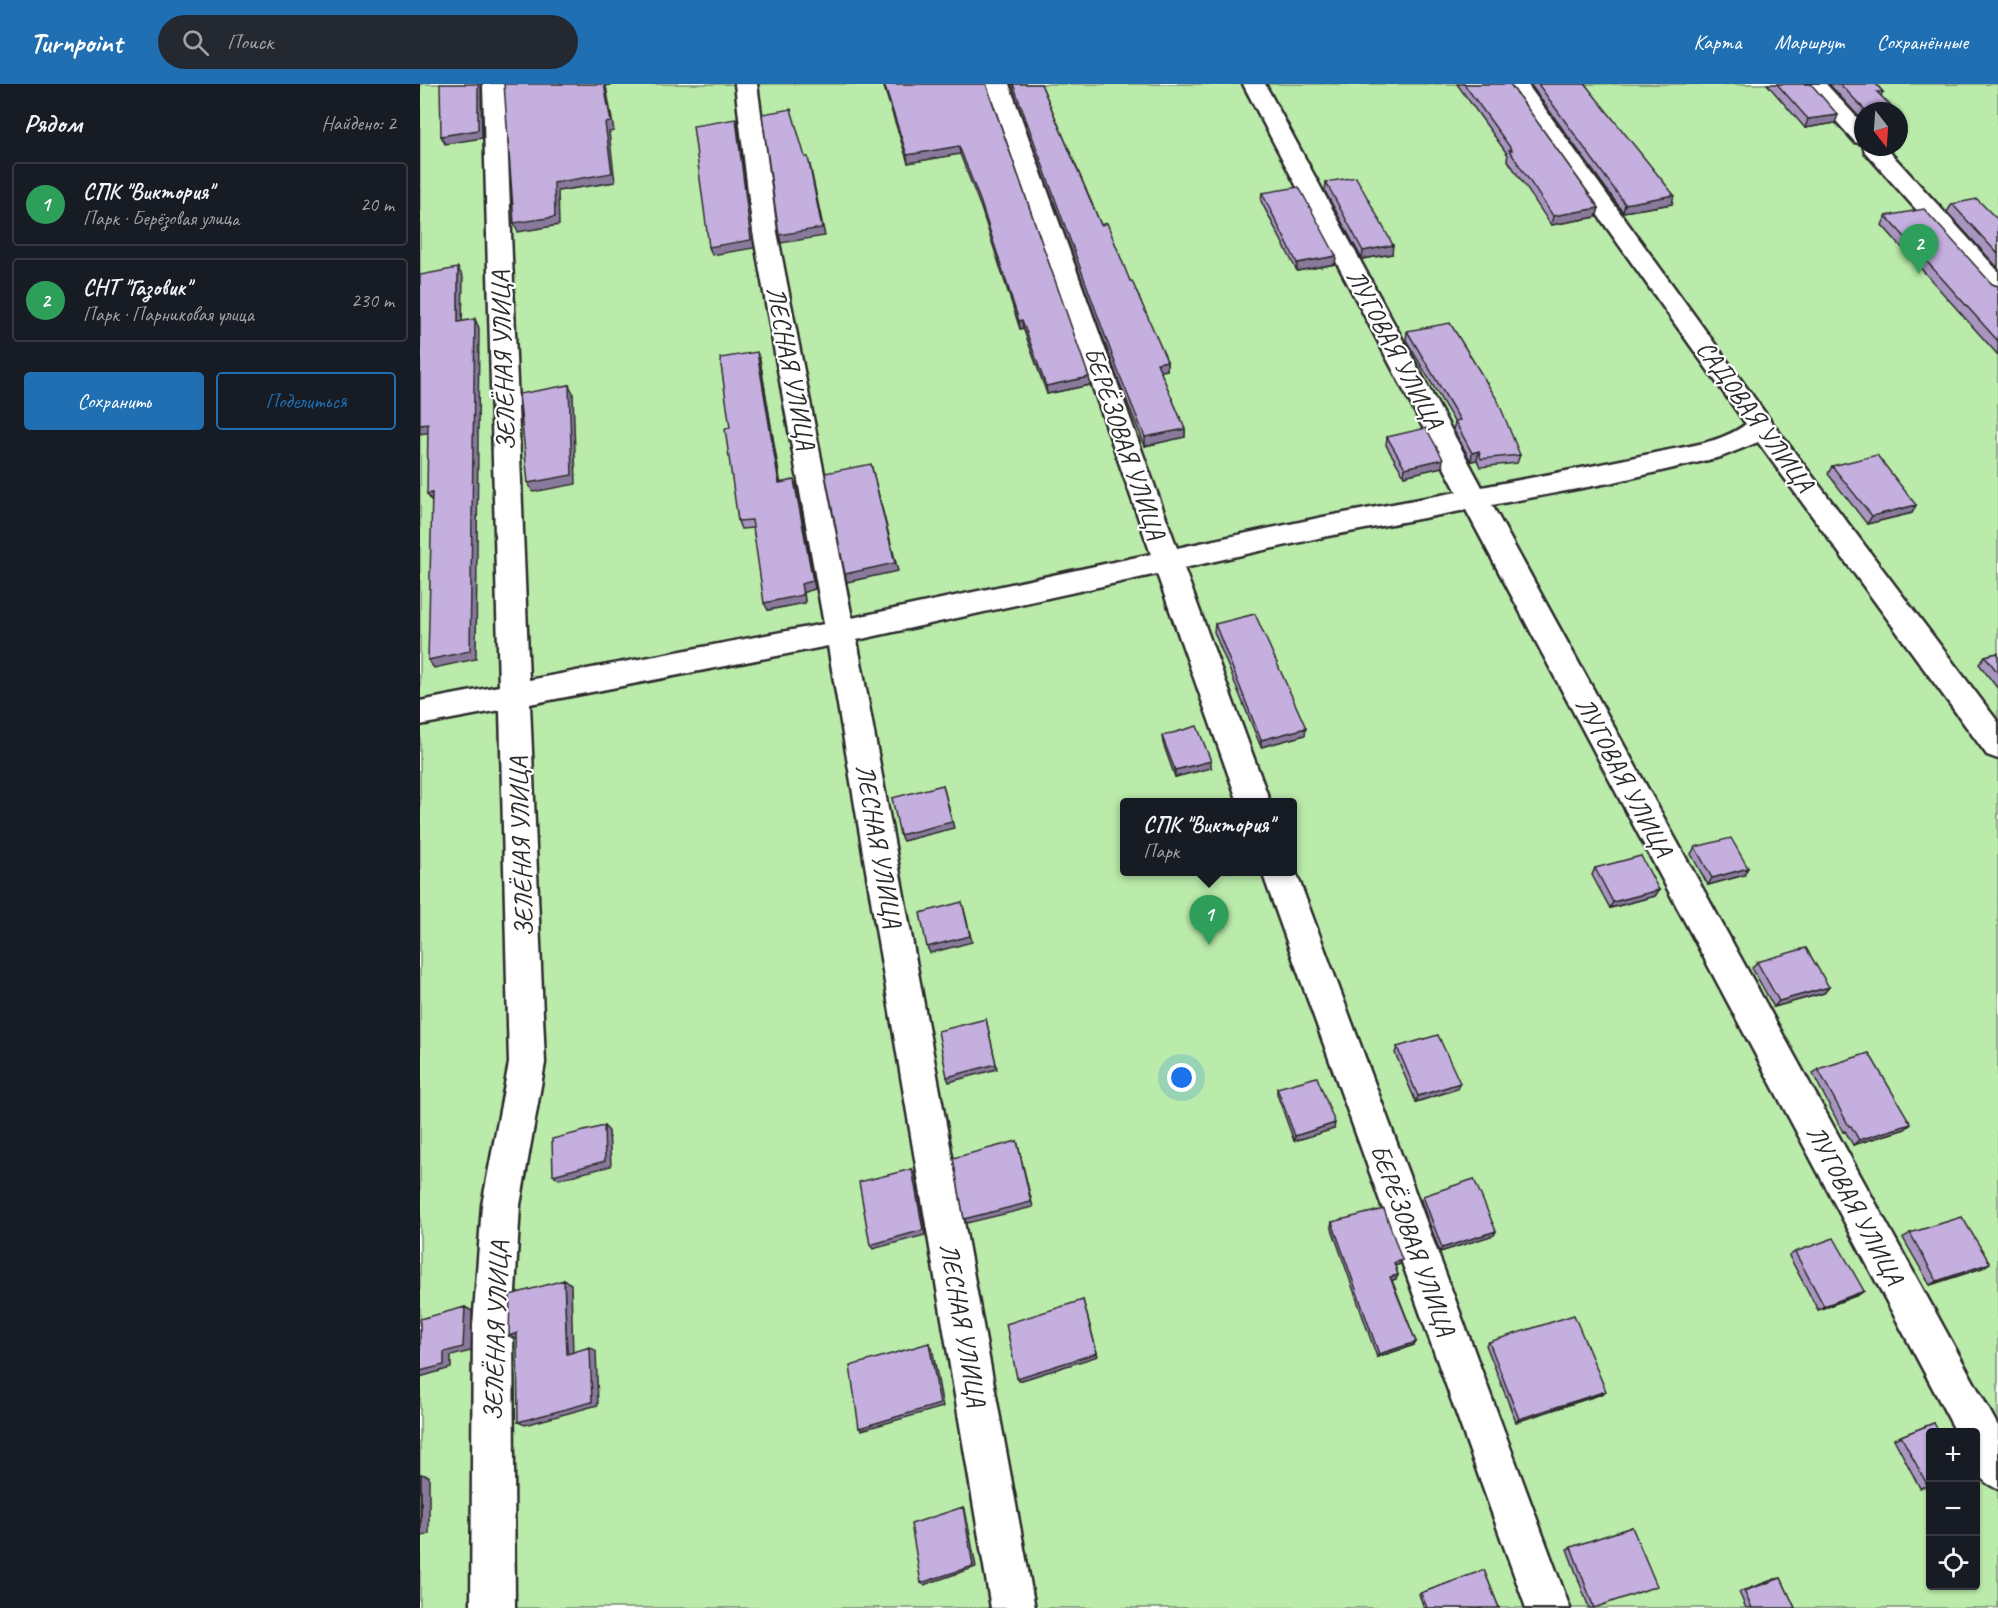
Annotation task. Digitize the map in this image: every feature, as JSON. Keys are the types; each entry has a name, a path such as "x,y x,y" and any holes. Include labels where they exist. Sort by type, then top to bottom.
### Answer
{"street":[{"name":"ЗЕЛЁНАЯ УЛИЦА","path":"493,1608 494,1304 501,1204 527,1063 494,84"},
{"name":"ЛЕСНАЯ УЛИЦА","path":"746,84 755,127 765,231 842,632 1013,1608"},
{"name":"БЕРЁЗОВАЯ УЛИЦА","path":"998,84 1054,236 1165,560 1253,798"},
{"name":"ЛУГОВАЯ УЛИЦА","path":"1254,84 1474,498 1998,1468"},
{"name":"САДОВАЯ УЛИЦА","path":"1516,84 1761,426 1998,746"},
{"path":"1814,84 1854,127"},
{"path":"1881,156 1998,286"},
{"path":"420,713 842,632 1165,560 1614,472 1721,448 1744,440 1761,426"},
{"name":"БЕРЁЗОВАЯ УЛИЦА","path":"1280,876 1548,1608"}],"green space":[{"path":"420,84 1998,84 1998,1608 420,1608"}],"building":[{"path":"440,84 478,84 478,130 441,136"},
{"path":"504,84 604,84 611,122 605,123 612,173 554,183 555,217 514,223"},
{"path":"884,84 986,84 1089,377 1046,386 1022,320 1019,321 980,200 959,146 907,155"},
{"path":"1013,84 1041,84 1101,225 1107,223 1130,281 1132,281 1167,361 1157,363 1185,429 1145,437 1118,371"},
{"path":"1464,84 1510,84 1599,208 1553,216 1509,150 1512,150"},
{"path":"1538,84 1585,84 1674,195 1625,204"},
{"path":"1777,84 1811,84 1838,115 1808,119"},
{"path":"1840,84 1876,84 1883,92 1877,92 1887,102 1857,102"},
{"path":"791,109 805,157 808,157 822,228 779,235 762,114"},
{"path":"736,119 751,240 709,247 693,126"},
{"path":"1356,177 1393,245 1363,251 1326,182"},
{"path":"1299,187 1336,256 1297,263 1262,193"},
{"path":"1977,199 1998,220 1998,254 1952,204"},
{"path":"1924,209 1992,284 1998,286 1998,341 1886,216"},
{"path":"458,268 458,322 475,319 470,651 428,660 432,493 427,494 428,424 420,425 420,275"},
{"path":"1450,323 1498,401 1520,455 1481,459 1479,451 1472,453 1455,421 1460,420 1407,331"},
{"path":"757,352 779,483 794,480 813,581 801,584 803,595 764,603 752,520 738,521 725,429 730,428 720,358"},
{"path":"569,385 572,475 528,483 519,394"},
{"path":"1426,428 1443,459 1405,468 1387,437"},
{"path":"1877,455 1916,505 1872,516 1832,466"},
{"path":"871,464 895,563 845,574 825,473"},
{"path":"1255,614 1306,728 1261,740 1215,624"},
{"path":"1998,653 1998,673 1985,656"},
{"path":"1197,726 1211,761 1175,770 1162,736"},
{"path":"943,785 952,822 900,835 892,798"},
{"path":"1731,838 1748,868 1712,878 1695,847"},
{"path":"1641,856 1659,890 1613,902 1595,868"},
{"path":"962,902 970,936 927,947 920,913"},
{"path":"1806,948 1829,987 1779,1001 1757,962"},
{"path":"986,1019 996,1064 947,1077 938,1031"},
{"path":"1438,1035 1460,1083 1418,1096 1397,1047"},
{"path":"1869,1053 1911,1124 1859,1140 1818,1069"},
{"path":"1317,1077 1335,1123 1295,1136 1277,1088"},
{"path":"604,1126 605,1161 553,1175 552,1139"},
{"path":"1017,1141 1031,1202 964,1219 953,1158"},
{"path":"912,1169 923,1230 870,1245 859,1182"},
{"path":"1474,1179 1496,1231 1442,1248 1423,1196"},
{"path":"1384,1209 1402,1260 1394,1263 1398,1275 1390,1277 1416,1342 1379,1354 1332,1222"},
{"path":"1962,1217 1990,1263 1937,1281 1910,1233"},
{"path":"1834,1238 1864,1291 1824,1306 1795,1252"},
{"path":"564,1280 567,1354 590,1347 592,1402 518,1422 517,1333 509,1336 510,1295"},
{"path":"1083,1300 1097,1353 1017,1378 1006,1324"},
{"path":"465,1307 463,1347 444,1352 444,1365 420,1371 420,1319"},
{"path":"1574,1315 1606,1391 1519,1419 1489,1342"},
{"path":"929,1343 940,1404 859,1428 850,1366"},
{"path":"1934,1423 1937,1428 1926,1428 1926,1482 1901,1436"},
{"path":"420,1474 421,1532 420,1533"},
{"path":"963,1507 973,1566 921,1583 911,1524"},
{"path":"1632,1527 1657,1586 1594,1608 1571,1547"},
{"path":"1484,1570 1499,1608 1427,1608 1421,1593"},
{"path":"1781,1578 1795,1608 1752,1608 1744,1591"}],"place":[{"name":"СНТ \"Газовик\"","path":"1919,274"},
{"name":"СПК \"Виктория\"","path":"1209,945"}]}
